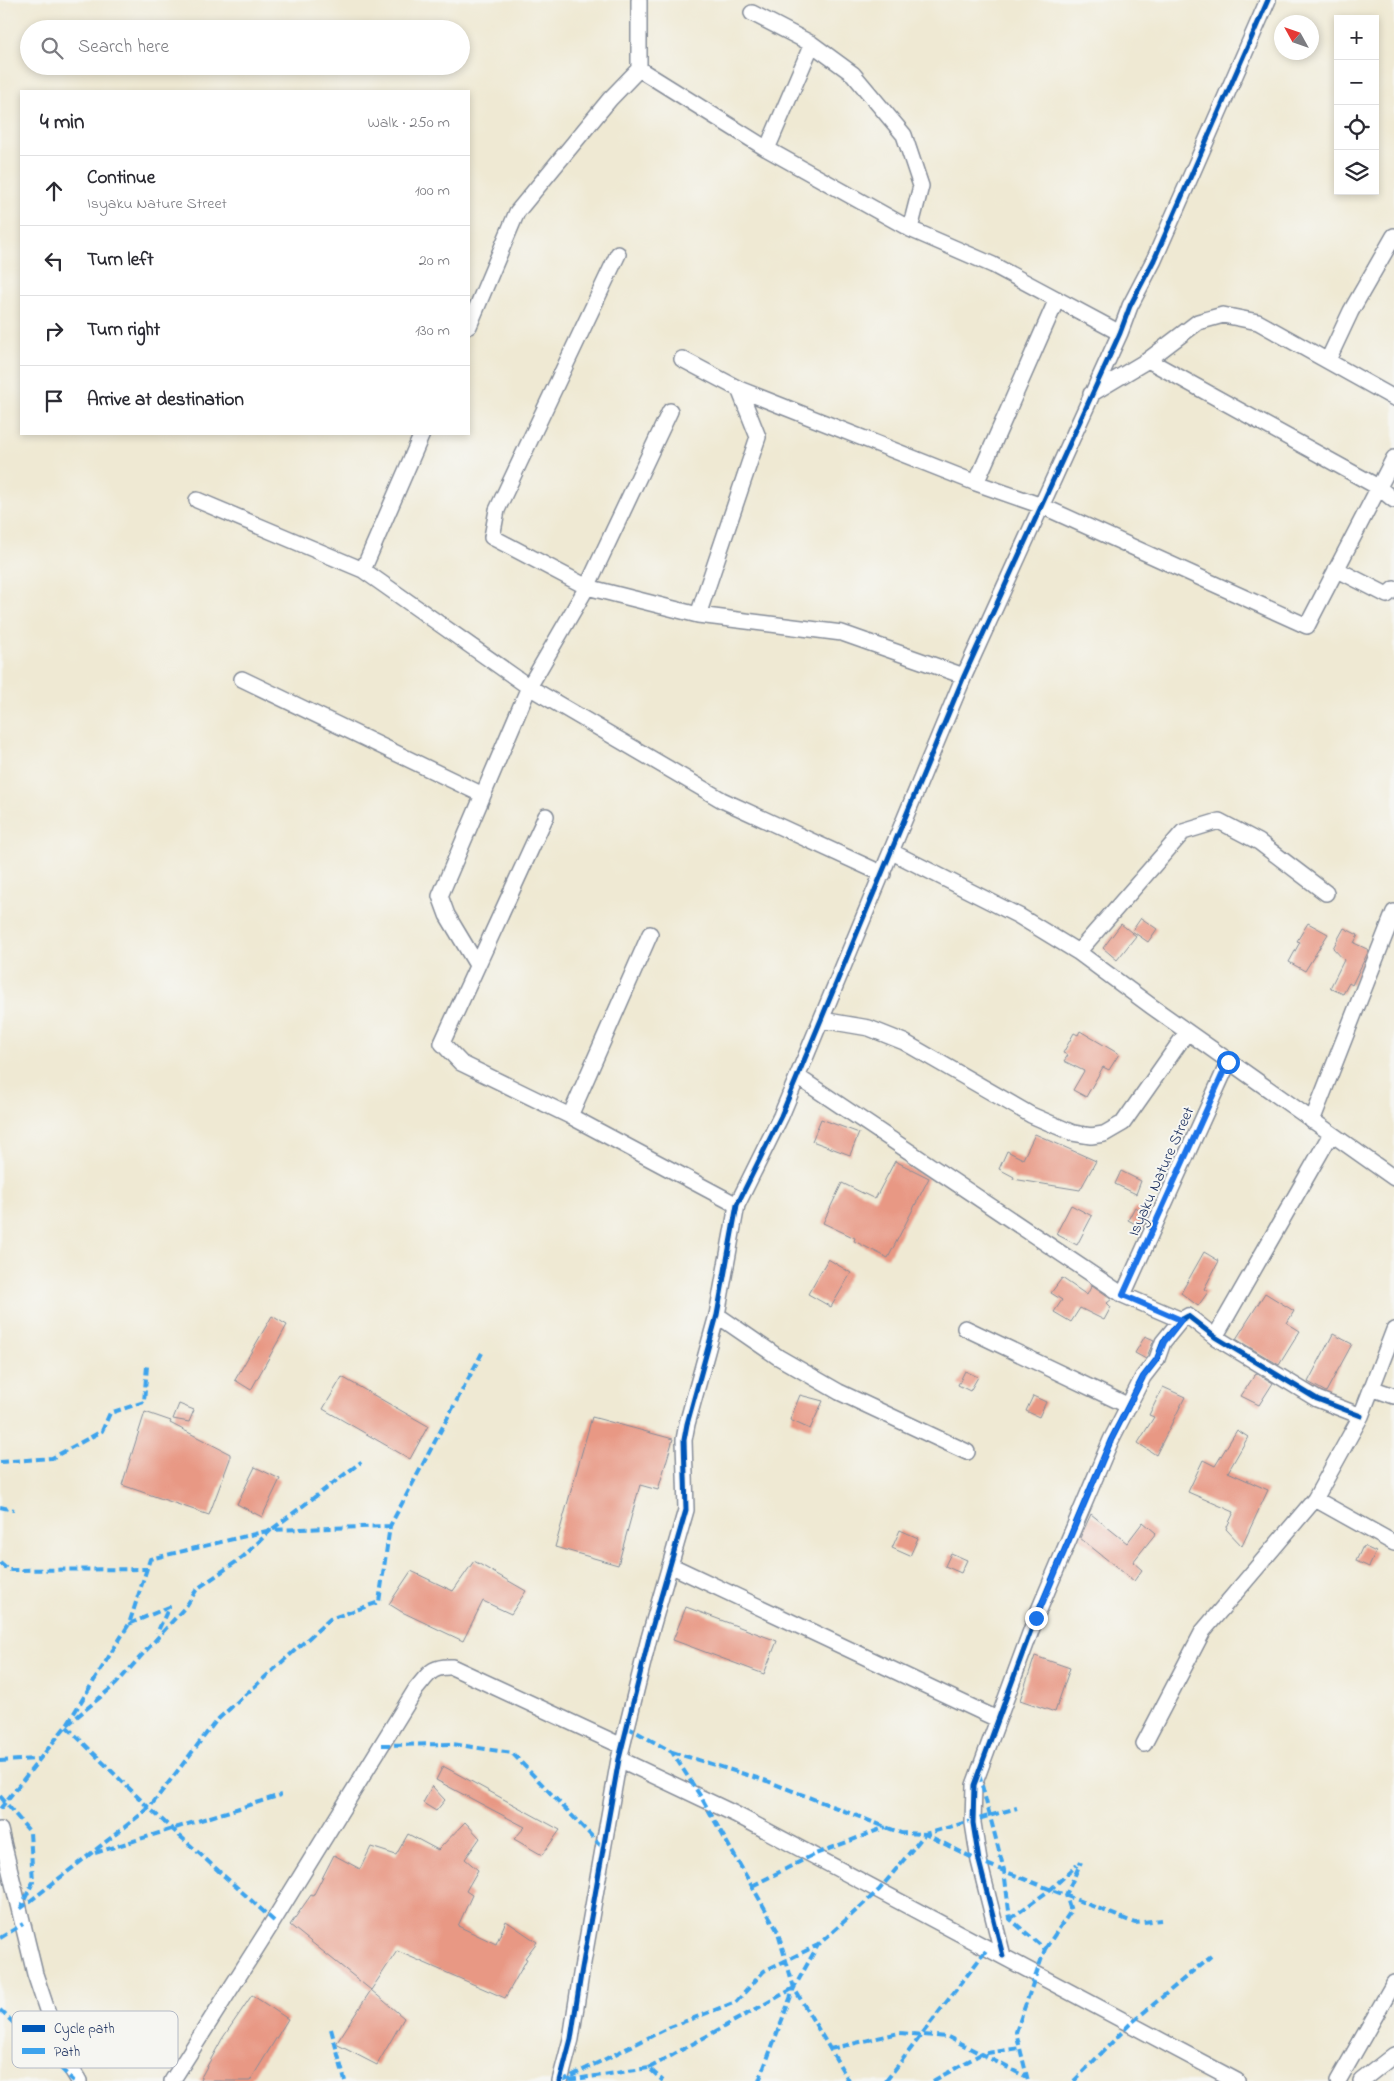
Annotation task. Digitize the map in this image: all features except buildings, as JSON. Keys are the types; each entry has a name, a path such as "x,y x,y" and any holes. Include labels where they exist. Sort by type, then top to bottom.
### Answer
{"street":[{"path":"470,324 517,212 610,99 639,69 640,0"},
{"path":"560,2081 571,2039 621,1753 649,1638 686,1510 684,1440 717,1316 737,1205 798,1077 964,676 1120,333 1130,306 1154,260 1268,0"},
{"path":"752,13 812,44 853,74 904,135 921,186 910,229"},
{"path":"767,149 812,44"},
{"path":"639,69 767,149 910,229 993,265 1120,333"},
{"path":"1328,360 1351,311 1394,236"},
{"path":"618,254 497,510 492,537 588,587 698,616 842,633 964,676"},
{"path":"976,483 1057,299"},
{"path":"1091,394 1148,360 1198,322 1223,315 1258,322 1394,398"},
{"path":"682,359 739,389 976,483 1042,506 1307,626 1394,458"},
{"path":"1148,360 1378,487 1394,500"},
{"path":"698,616 758,437 739,389"},
{"path":"477,965 448,915 440,896 529,687 588,587 670,410"},
{"path":"363,570 422,435"},
{"path":"197,500 363,570 529,687 722,800 883,874"},
{"path":"1336,569 1386,595 1394,589"},
{"path":"242,679 483,795"},
{"path":"546,816 442,1043 461,1064 570,1116 737,1205"},
{"path":"1078,952 1183,832 1219,821 1258,842 1326,893"},
{"path":"892,852 1019,916 1078,952 1228,1062 1394,1178"},
{"path":"1312,1121 1394,912"},
{"path":"570,1116 650,934"},
{"path":"822,1020 870,1028 904,1042 1031,1115 1073,1133 1091,1136 1104,1134 1123,1123 1187,1032"},
{"name":"Isyaku Nature Street","path":"1123,1295 1228,1062"},
{"path":"798,1077 1123,1295 1181,1320"},
{"path":"1216,1337 1331,1134"},
{"path":"717,1316 778,1357 838,1392 967,1452"},
{"path":"1003,1956 979,1861 973,1823 974,1786 997,1719 1036,1618 1111,1440 1143,1377 1157,1359 1164,1342 1181,1320 1188,1316 1216,1337 1317,1399 1361,1416"},
{"path":"965,1328 1129,1406"},
{"path":"1144,1744 1203,1631 1315,1499 1361,1416 1394,1330"},
{"path":"1371,1388 1394,1396"},
{"path":"1315,1499 1394,1543"},
{"path":"670,1565 997,1719"},
{"path":"172,2081 416,1689 428,1674 439,1666 452,1667 621,1753 1237,2081"},
{"path":"0,1830 35,1974 47,2011"},
{"path":"1338,2081 1394,1983"},
{"path":"1361,2081 1394,2055"},
{"path":"71,2068 80,2081"}],"marked path":[{"path":"20,1909 149,1808 216,1721 330,1619 379,1602 390,1526 482,1353"},
{"path":"0,1462 52,1458 102,1431 110,1413 144,1402 147,1366"},
{"path":"274,1921 149,1808 66,1726 129,1624 150,1559 271,1530 361,1462"},
{"path":"0,1507 14,1510"},
{"path":"0,1809 66,1726 116,1684 187,1605 197,1589 243,1557 271,1530 390,1526"},
{"path":"0,1563 8,1570 147,1569"},
{"path":"129,1624 169,1607 157,1633"},
{"path":"627,1727 672,1752 701,1797 777,1930 794,1988 849,2081"},
{"path":"382,1745 452,1744 512,1753 604,1849"},
{"path":"672,1752 767,1781 901,1833 925,1834 979,1861 1135,1923 1161,1920"},
{"path":"0,1761 39,1759"},
{"path":"979,1774 1004,1870 1010,1919 1045,1949 1016,2032 1028,2081"},
{"path":"95,1853 281,1795"},
{"path":"0,1796 30,1832 33,1882 21,1907"},
{"path":"759,2081 794,1988 818,1945 879,1890 925,1834 1017,1808"},
{"path":"752,1886 813,1855 886,1827"},
{"path":"1045,1949 1071,1911 1066,1895 1081,1862"},
{"path":"1010,1919 1051,1889 1077,1865"},
{"path":"0,1938 23,1924"},
{"path":"561,2081 670,2027 736,2002 764,1971 818,1945"},
{"path":"886,2081 988,1948"},
{"path":"1074,2081 1130,2024 1211,1956"},
{"path":"649,2068 794,1988"},
{"path":"0,2010 12,2022"},
{"path":"331,2029 345,2081"},
{"path":"830,2049 899,2033 948,2037 1028,2078"},
{"path":"933,2081 981,2054 1020,2048"},
{"path":"60,2068 74,2081"},
{"path":"569,2080 649,2068 663,2081"}],"cycle path":[{"path":"560,2081 571,2039 619,1759 649,1638 686,1510 684,1440 717,1315 737,1205 781,1116 964,676 1120,333 1130,306 1154,260 1268,0"},
{"path":"1003,1956 979,1861 973,1823 974,1785 1036,1617 1111,1440 1143,1377 1157,1359 1163,1342 1181,1320 1188,1316 1215,1337 1317,1399 1361,1416"}],"route":[{"path":"1036,1618 1111,1440 1143,1377 1157,1359 1172,1329 1181,1320 1123,1295 1228,1062"}]}
